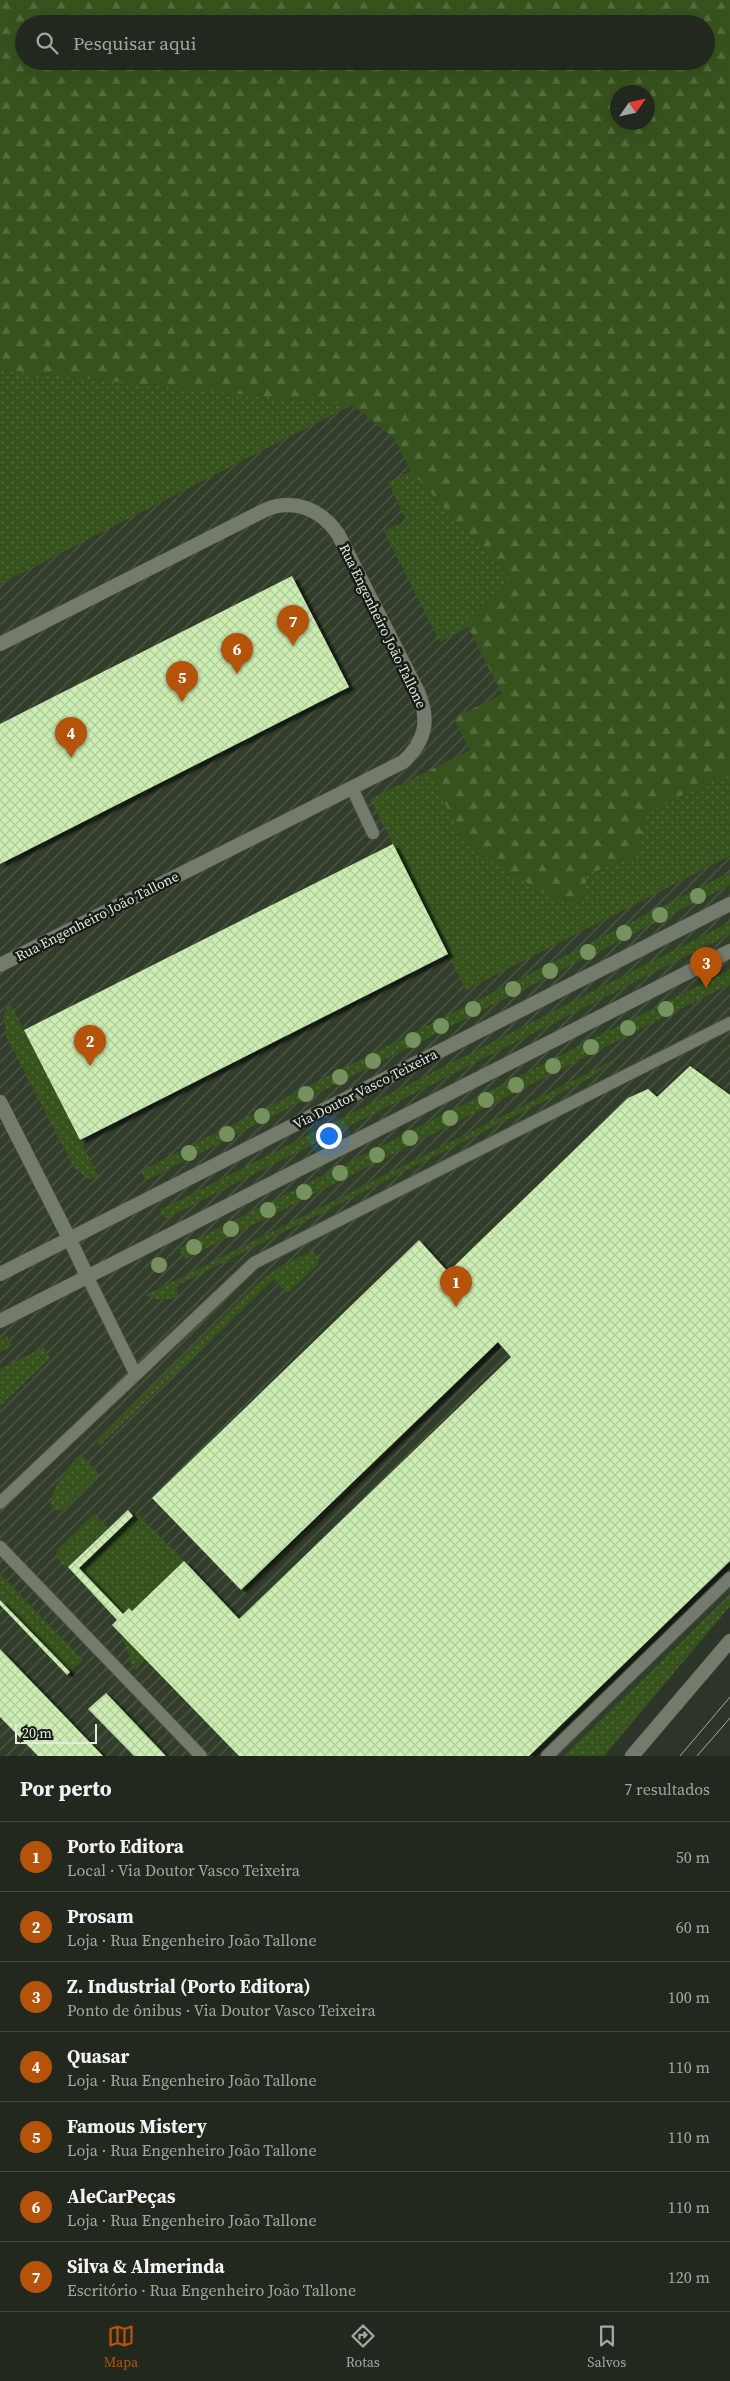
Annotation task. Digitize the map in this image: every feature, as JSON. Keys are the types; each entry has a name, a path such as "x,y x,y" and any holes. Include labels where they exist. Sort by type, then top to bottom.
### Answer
{"main road":[{"name":"Rua Engenheiro João Tallone","path":"0,644 265,510 290,504 314,510 327,520 345,546 418,692 426,715 420,740 411,754 389,769 0,966"},
{"name":"Via Doutor Vasco Teixeira","path":"0,1274 730,904"},
{"path":"0,1321 730,951"},
{"path":"0,1102 87,1276"},
{"path":"632,1756 730,1641"}],"lane":[{"path":"352,788 373,833"},
{"path":"0,1504 135,1373 254,1263 730,1024"},
{"path":"87,1276 135,1373"},
{"path":"0,1546 201,1756"},
{"path":"547,1756 730,1578"}],"shaded area":[{"path":"0,0 730,0 730,1606 604,1756 0,1756"}],"green space":[{"path":"0,0 730,0 730,772 646,813 638,854 586,875 585,897 569,905 500,868 460,836 430,770 470,750 454,718 502,694 468,627 511,581 411,471 394,438 352,405 0,370"},
{"path":"0,370 352,405 0,584"},
{"path":"411,471 511,581 468,627 440,642 384,531 406,520 388,482"},
{"path":"430,770 460,836 585,875 638,854 646,813 730,772 730,856 466,990 370,799"},
{"path":"730,872 730,885 145,1181 141,1171"},
{"path":"730,922 730,934 165,1219 160,1210"},
{"path":"730,970 730,984 185,1259 179,1248"},
{"path":"10,1003 99,1177 89,1179 74,1168 6,1036 3,1015"},
{"path":"622,1056 592,1077 176,1286 178,1297 157,1300 146,1295"},
{"path":"312,1251 319,1258 318,1265 287,1293 274,1279 100,1445 96,1441 257,1284 276,1269"},
{"path":"7,1336 12,1346 0,1352 0,1339"},
{"path":"44,1347 50,1358 0,1406 0,1369"},
{"path":"81,1454 100,1475 63,1510 54,1511 51,1505 54,1491 66,1471"},
{"path":"137,1513 184,1561 127,1617 80,1568"},
{"path":"94,1514 108,1528 66,1568 56,1556 57,1550"},
{"path":"0,1574 83,1660 70,1672 0,1600"},
{"path":"730,1595 730,1606 604,1756 564,1756"},
{"path":"118,1624 149,1656 135,1670 133,1667"}],"building":[{"path":"292,576 349,687 0,864 0,724"},
{"path":"393,844 448,954 80,1140 24,1030"},
{"path":"690,1066 730,1095 730,1561 529,1756 239,1756 112,1625 117,1620 68,1567 128,1510 133,1516 79,1568 123,1614 129,1608 132,1611 184,1561 239,1619 511,1357 498,1342 241,1590 152,1498 419,1240 448,1272 628,1098 648,1089 657,1097"},
{"path":"0,1600 70,1672 67,1675 0,1605"},
{"path":"0,1649 103,1756 38,1756 0,1717"},
{"path":"106,1693 166,1756 134,1756 88,1709"}],"tram line":[{"path":"680,1756 730,1697"},
{"path":"697,1756 730,1718"}],"place":[{"name":"Silva & Almerinda","path":"293,646"},
{"name":"AleCarPeças","path":"237,674"},
{"name":"Famous Mistery","path":"182,702"},
{"name":"Quasar","path":"71,758"},
{"name":"Z. Industrial (Porto Editora)","path":"706,988"},
{"name":"Prosam","path":"90,1066"},
{"name":"Porto Editora","path":"456,1307"}]}
